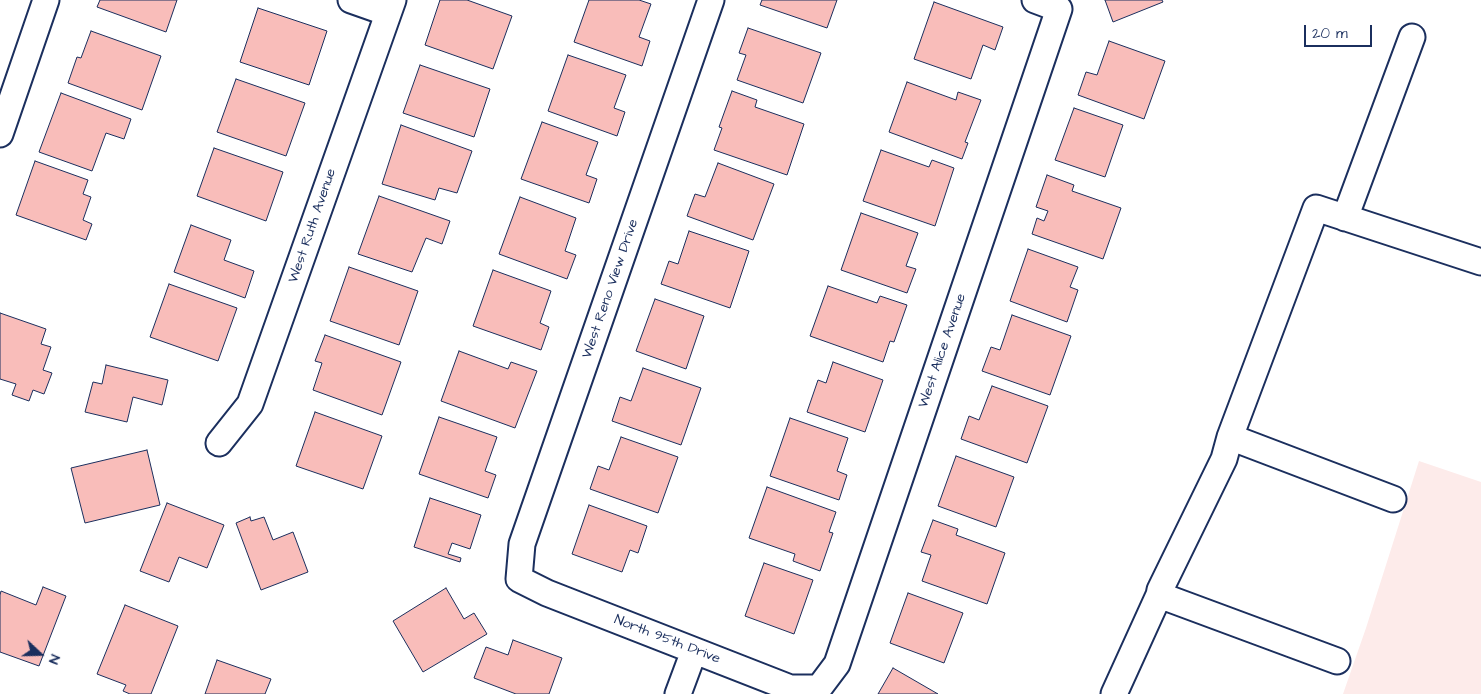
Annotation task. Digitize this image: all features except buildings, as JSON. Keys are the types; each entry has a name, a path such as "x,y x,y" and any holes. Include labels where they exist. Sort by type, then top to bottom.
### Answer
{"street":[{"path":"0,134 46,0"},
{"path":"351,0 390,6"},
{"name":"West Reno View Drive","path":"519,579 522,544 711,0"},
{"name":"West Alice Avenue","path":"819,688 837,664 1059,9 1035,0"},
{"name":"West Ruth Avenue","path":"219,443 250,404 390,6"},
{"path":"1345,218 1412,37"},
{"path":"1114,694 1160,590 1224,458 1230,437 1316,208 1481,262"},
{"path":"1230,437 1393,498"},
{"name":"North 95th Drive","path":"519,579 547,593 790,688 819,688"},
{"path":"1159,595 1337,661"},
{"path":"678,694 694,651"}],"shaded area":[{"path":"1419,461 1481,482 1481,694 1343,694 1366,628"}]}
